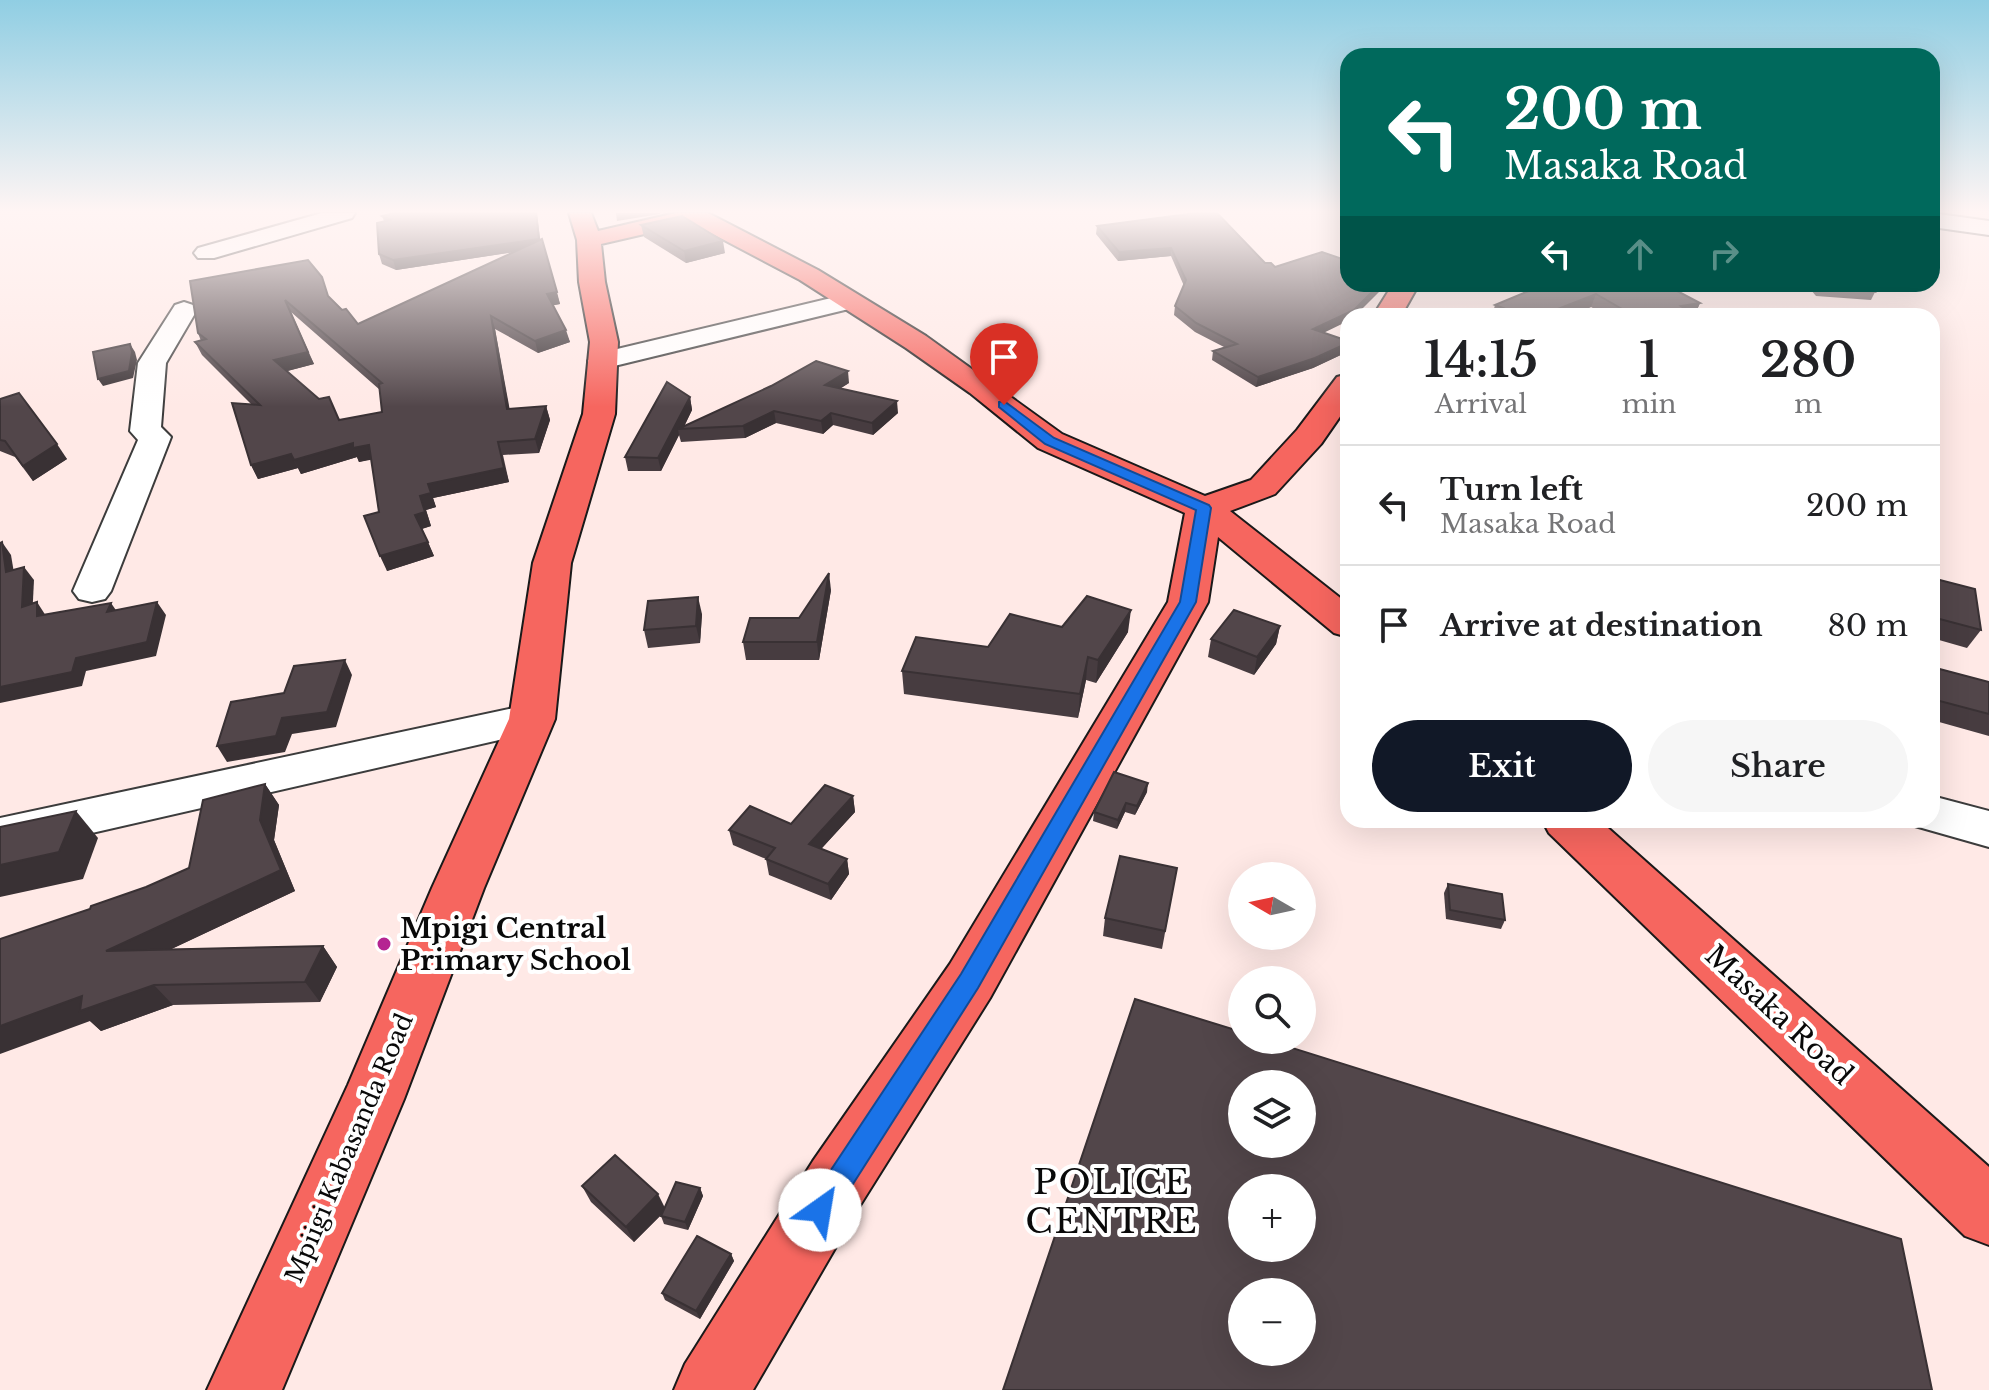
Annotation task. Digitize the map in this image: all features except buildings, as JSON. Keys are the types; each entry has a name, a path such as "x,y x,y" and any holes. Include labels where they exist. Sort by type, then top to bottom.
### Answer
{"main road":[{"name":"Mpiigi Kabasanda Road","path":"244,1390 373,1099 458,888 532,719 552,563 599,414 604,342 591,278"},
{"path":"813,278 955,369 1050,441 1204,508 1340,617"},
{"path":"1204,508 1263,487 1309,437 1340,394"},
{"path":"711,1390 836,1184 970,981 1188,602 1204,508"},
{"name":"Masaka Road","path":"1576,828 1989,1212"}],"street":[{"path":"602,361 848,302"},
{"path":"92,591 155,437 145,431 152,363 184,310"},
{"path":"1306,587 1340,601"},
{"path":"0,836 532,719"},
{"path":"1940,816 1989,829"}],"place":[{"name":"Mpigi Central Primary School","path":"384,944"}],"district":[{"name":"POLICE CENTRE","path":"1112,1202"}],"route":[{"path":"820,1210 970,981 1188,602 1204,508 1050,441 1004,405"}]}
